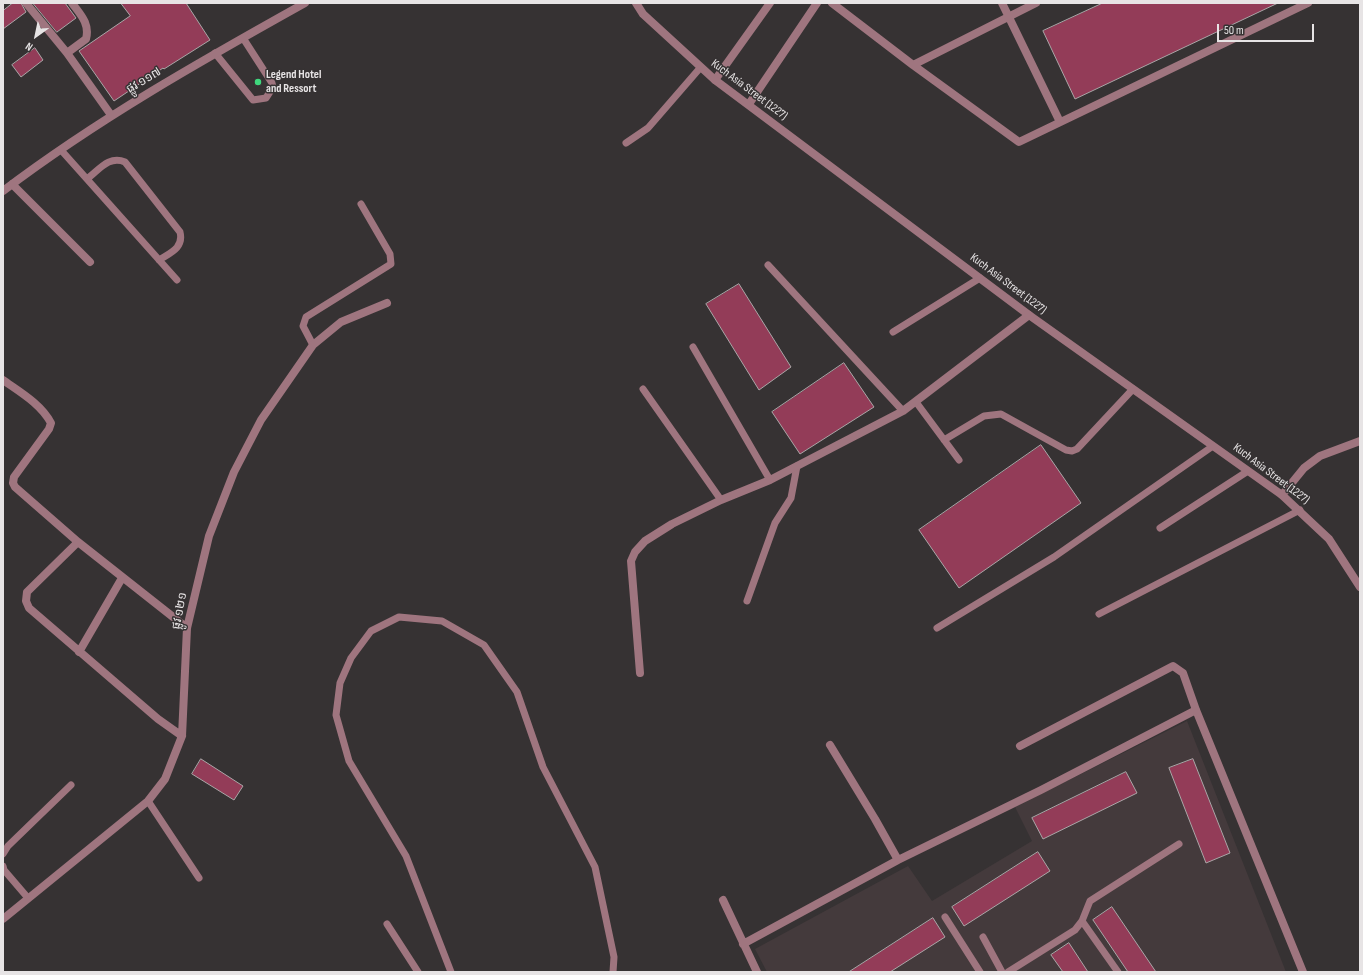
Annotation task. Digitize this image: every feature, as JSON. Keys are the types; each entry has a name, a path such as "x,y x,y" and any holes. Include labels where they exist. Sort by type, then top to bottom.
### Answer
{"street":[{"path":"26,3 66,53 111,115"},
{"path":"66,53 86,39 88,30 84,19 72,3"},
{"name":"ផ្លូវ ១១៧","path":"3,191 111,115 215,53 305,3"},
{"name":"Kuch Asia Street (1227)","path":"636,3 643,14 700,68 715,80 1029,315 1282,495 1300,510 1329,539 1360,587"},
{"path":"715,80 770,3"},
{"path":"749,104 817,3"},
{"path":"832,3 1016,142 1022,142 1298,5 1308,3"},
{"path":"1002,3 1060,122"},
{"path":"914,65 1036,3"},
{"path":"12,184 90,262"},
{"name":"ផ្លូវ ១២១","path":"3,919 148,801 165,779 182,736 187,628 209,536 234,472 261,420 313,345 340,322 387,303"},
{"path":"640,673 632,561 635,552 645,541 672,524 721,500 770,480 903,412 1029,315"},
{"path":"3,380 34,403 47,416 51,423 49,429 14,477 13,482 15,487 78,542 187,628"},
{"path":"1282,495 1304,468 1320,456 1360,441"},
{"path":"78,542 27,592 26,601 29,608 158,719 182,736"},
{"path":"79,652 122,578"},
{"path":"1020,746 1173,666 1183,673 1196,710 1303,972"},
{"path":"743,944 898,860 1041,790 1196,710"},
{"path":"830,745 898,860"},
{"path":"723,900 757,972"}],"lane":[{"path":"215,53 253,100 266,98 273,87 272,83 243,38"},
{"path":"626,143 648,128 700,68"},
{"path":"61,150 177,280"},
{"path":"87,179 110,160 117,159 125,162 180,232 182,240 179,247 159,260"},
{"path":"313,345 303,326 306,317 391,264 390,254 361,204"},
{"path":"768,265 903,412"},
{"path":"893,332 980,278"},
{"path":"693,347 770,480"},
{"path":"644,389 721,500"},
{"path":"944,440 984,416 1001,414 1072,452 1077,449 1133,389"},
{"path":"916,402 959,460"},
{"path":"937,628 1054,557 1213,446"},
{"path":"747,601 775,523 791,498 797,466"},
{"path":"1160,528 1248,471"},
{"path":"1099,614 1300,510"},
{"path":"452,972 406,856 349,761 336,715 340,683 351,658 371,631 399,617 442,621 484,645 517,692 542,767 595,866 614,957 612,972"},
{"path":"3,854 8,846 71,785"},
{"path":"148,801 199,878"},
{"path":"1008,972 1071,934 1082,921 1090,901 1179,844"},
{"path":"3,866 4,870 28,898"},
{"path":"945,917 980,972"},
{"path":"1082,921 1118,972"},
{"path":"387,924 418,972"},
{"path":"983,937 1002,972"}],"shaded area":[{"path":"1187,721 1286,972 767,972 755,949 908,866 932,901 1032,841 1015,807"}],"building":[{"path":"13,3 21,3 26,12 3,29 3,11"},
{"path":"33,3 65,3 76,18 57,32"},
{"path":"121,3 186,3 210,40 164,69 163,68 114,101 79,51 130,16"},
{"path":"1103,3 1278,3 1075,99 1043,31"},
{"path":"35,48 43,60 21,77 12,65"},
{"path":"739,284 791,367 759,390 706,304"},
{"path":"844,363 874,407 800,454 772,412"},
{"path":"1041,445 1081,503 959,588 919,530"},
{"path":"201,759 243,786 234,800 192,774"},
{"path":"1193,759 1230,853 1206,863 1169,768"},
{"path":"1126,772 1137,793 1043,839 1032,818"},
{"path":"1038,852 1050,871 964,926 952,907"},
{"path":"1112,907 1156,972 1128,972 1093,920"},
{"path":"933,918 945,937 890,972 849,972"},
{"path":"1069,943 1088,972 1063,972 1051,955"}],"place":[{"name":"Legend Hotel and Ressort","path":"258,82"}]}
